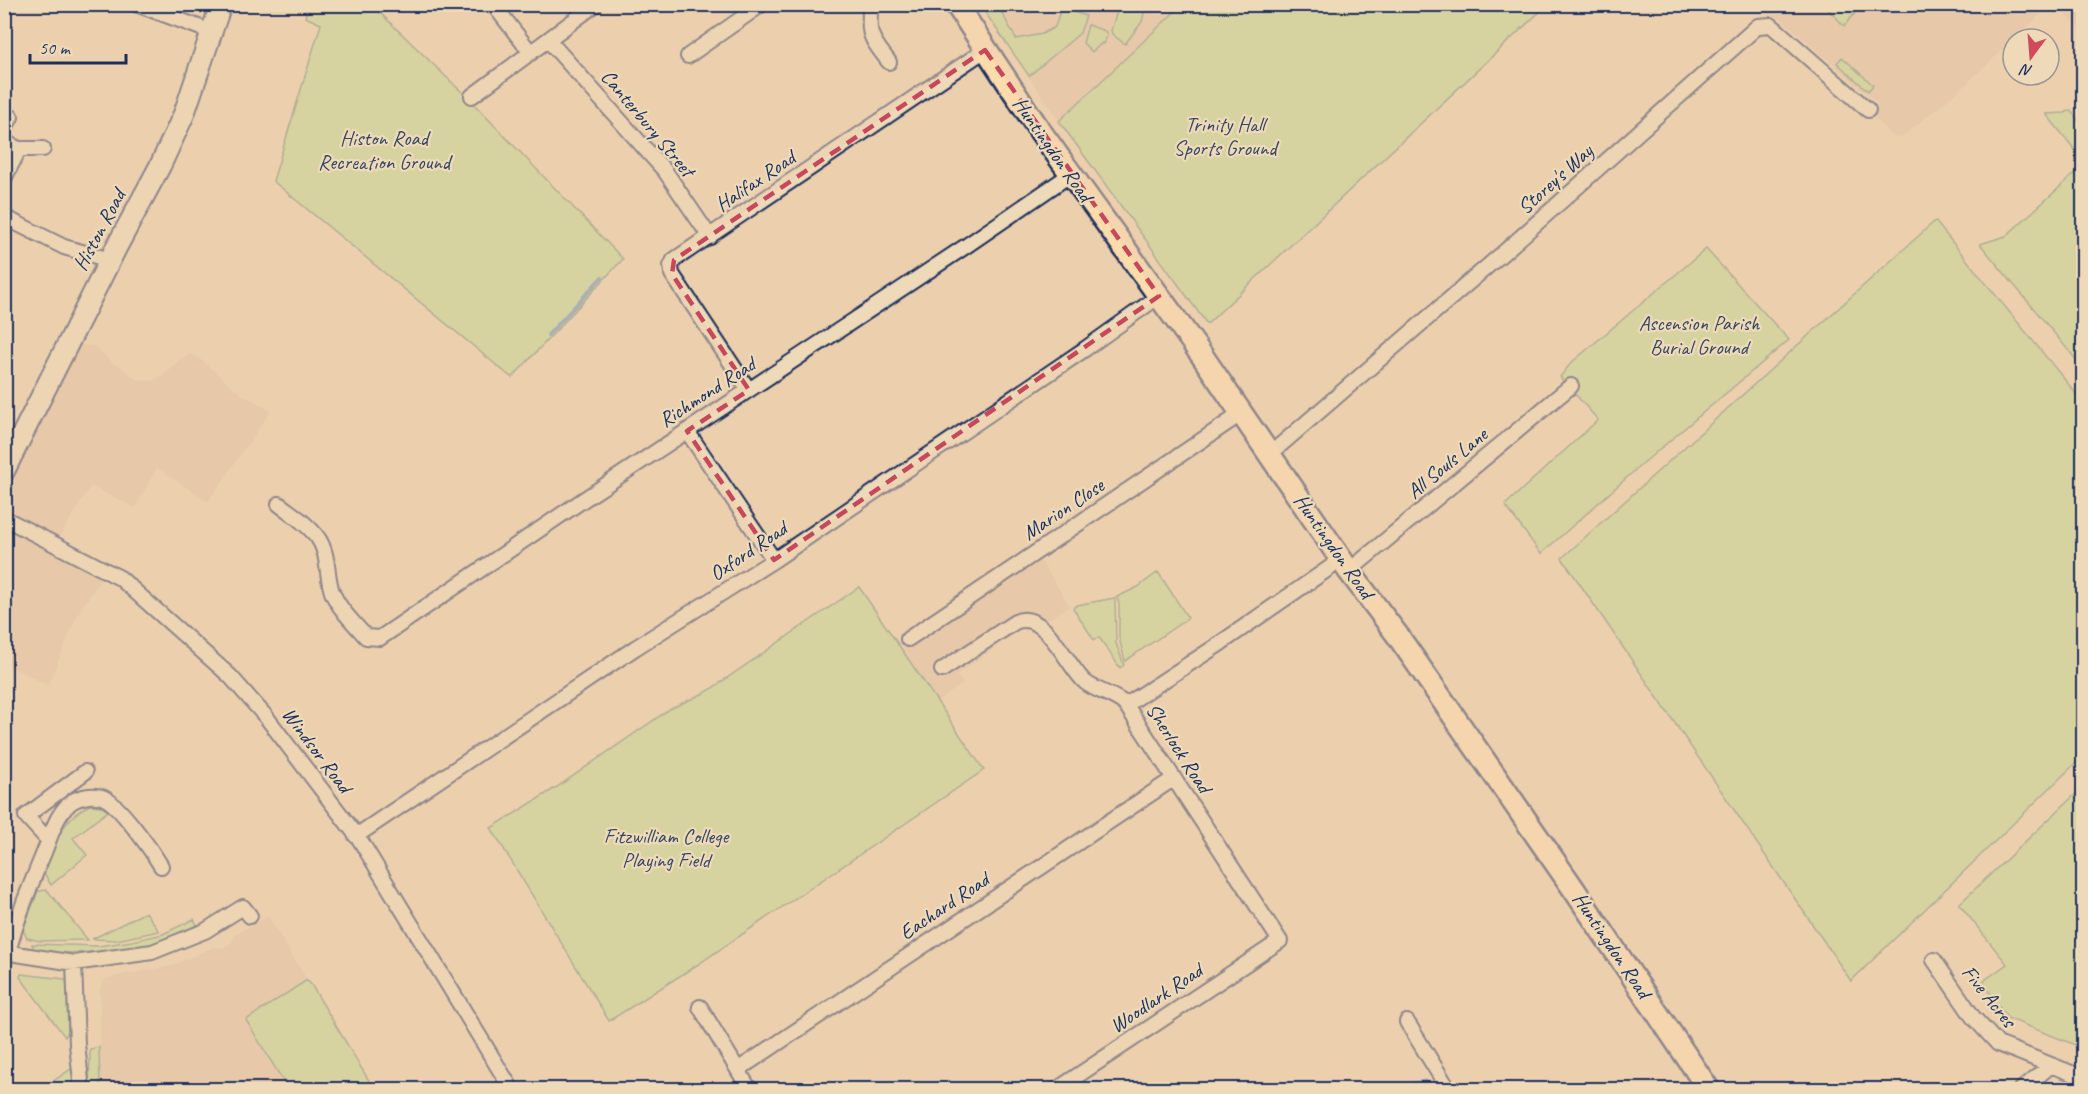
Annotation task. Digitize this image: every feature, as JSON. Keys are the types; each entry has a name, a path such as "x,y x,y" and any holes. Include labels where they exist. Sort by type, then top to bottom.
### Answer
{"main road":[{"name":"Histon Road","path":"4,471 161,164 184,114 221,4"},
{"name":"Huntingdon Road","path":"956,4 1071,174 1242,413 1345,565 1425,673 1709,1089"}],"street":[{"path":"136,4 212,33"},
{"path":"493,4 531,53"},
{"path":"471,96 596,4"},
{"path":"688,56 762,4"},
{"path":"869,4 871,14 869,28 872,39 889,62"},
{"name":"Storey's Way","path":"1270,454 1503,254 1758,26 1771,25 1868,110"},
{"name":"Canterbury Street","path":"549,40 665,171 710,237"},
{"name":"Halifax Road","path":"749,390 672,274 671,266 674,260 986,50"},
{"path":"4,130 12,117"},
{"path":"4,142 19,149 43,149"},
{"path":"4,179 19,149"},
{"name":"Richmond Road","path":"279,504 307,526 318,538 326,558 333,594 349,617 366,637 380,638 1071,174"},
{"path":"4,217 64,247 110,260"},
{"name":"Oxford Road","path":"356,836 635,648 774,560 1086,349 1159,296"},
{"name":"All Souls Lane","path":"1345,565 1571,386"},
{"name":"Marion Close","path":"908,639 1242,413"},
{"path":"687,431 774,560"},
{"name":"Windsor Road","path":"4,518 120,578 230,676 267,718 356,836 512,1089"},
{"name":"Sherlock Road","path":"1280,941 1126,705 1345,565"},
{"path":"942,670 1015,622 1030,620 1042,626 1085,682 1126,705"},
{"path":"48,840 26,816 85,772"},
{"name":"Eachard Road","path":"739,1069 1173,779"},
{"path":"161,866 119,810 103,797 89,796 68,804 48,840 6,953 74,963 152,952 205,931 243,907 250,916"},
{"name":"Woodlark Road","path":"1056,1089 1280,941"},
{"name":"Five Acres","path":"1934,960 1973,1017 1998,1044 2084,1078"},
{"path":"74,963 80,1089"},
{"path":"700,1007 750,1089"},
{"path":"1407,1022 1449,1089"},
{"path":"2021,1089 2050,1066"}],"highlighted area":[{"path":"985,50 1159,296 774,560 687,431 749,390 672,274 674,260"}],"shaded area":[{"path":"1766,4 2051,5 2027,27 2001,27 2001,52 1960,90 1901,138 1891,136 1872,115 1879,105 1779,17 1762,13"},
{"path":"980,5 1182,5 1059,121"},
{"path":"2054,5 2083,5 2083,30"},
{"path":"79,345 94,346 114,364 120,365 136,379 144,381 154,380 190,354 199,358 240,393 271,411 208,502 157,468 135,508 91,486 55,544 107,570 78,614 48,686 5,664 4,498"},
{"path":"1039,558 1070,606 1047,620 1024,627 957,675 963,684 937,702 901,649"},
{"path":"268,916 374,1089 100,1090 100,989 105,980 171,966 213,947 222,948 232,942 234,935"}],"green space":[{"name":"Histon Road Recreation Ground","path":"308,5 372,5 469,99 623,259 512,378 273,181 321,24 305,17"},
{"path":"980,5 1005,5 1002,13 1016,39 1042,34 1055,27 1061,8 1086,16 1080,33 1029,76"},
{"path":"1119,5 1146,5 1142,22 1125,44 1112,34 1111,30"},
{"name":"Trinity Hall Sports Ground","path":"1182,5 1547,5 1207,324 1059,121"},
{"path":"1824,5 1862,5 1844,26"},
{"path":"1088,25 1105,31 1107,35 1104,44 1102,43 1092,52 1083,43"},
{"path":"1842,57 1873,85 1868,91 1837,63"},
{"path":"2070,110 2083,126 2083,160 2046,114 2065,113"},
{"path":"2083,166 2083,368 1980,244 2006,236"},
{"path":"1935,221 2083,402 2083,756 1851,981 1562,558"},
{"name":"Ascension Parish Burial Ground","path":"1706,249 1789,340 1641,465 1541,554 1505,505 1598,420 1560,377 1571,363"},
{"path":"1158,572 1188,618 1125,661 1119,638 1117,597 1138,587"},
{"name":"Fitzwilliam College Playing Field","path":"859,587 984,770 697,965 609,1021 491,828 557,787 670,709 708,691"},
{"path":"1115,598 1116,643 1124,665 1120,668 1099,637 1094,640 1073,608 1077,605"},
{"path":"2083,787 2083,1048 2007,1018 1982,982 2007,964 1959,904"},
{"path":"90,805 100,806 108,811 73,838 87,855 51,885 44,873 60,833 72,817"},
{"path":"47,890 88,940 40,941 27,938 23,930 38,891"},
{"path":"146,912 159,931 117,940 92,939"},
{"path":"194,919 197,925 176,935 163,941 135,947 79,953 45,951 33,948 32,944 98,946 132,941 163,934"},
{"path":"21,974 65,979 68,1032 65,1037 20,977"},
{"path":"307,980 374,1089 288,1089 246,1020"},
{"path":"99,1047 100,1089 89,1089 90,1049"},
{"path":"74,1067 73,1089 40,1090"},
{"path":"1425,1080 1432,1089 1382,1089"}],"waterway":[{"path":"548,335 602,277"}]}
